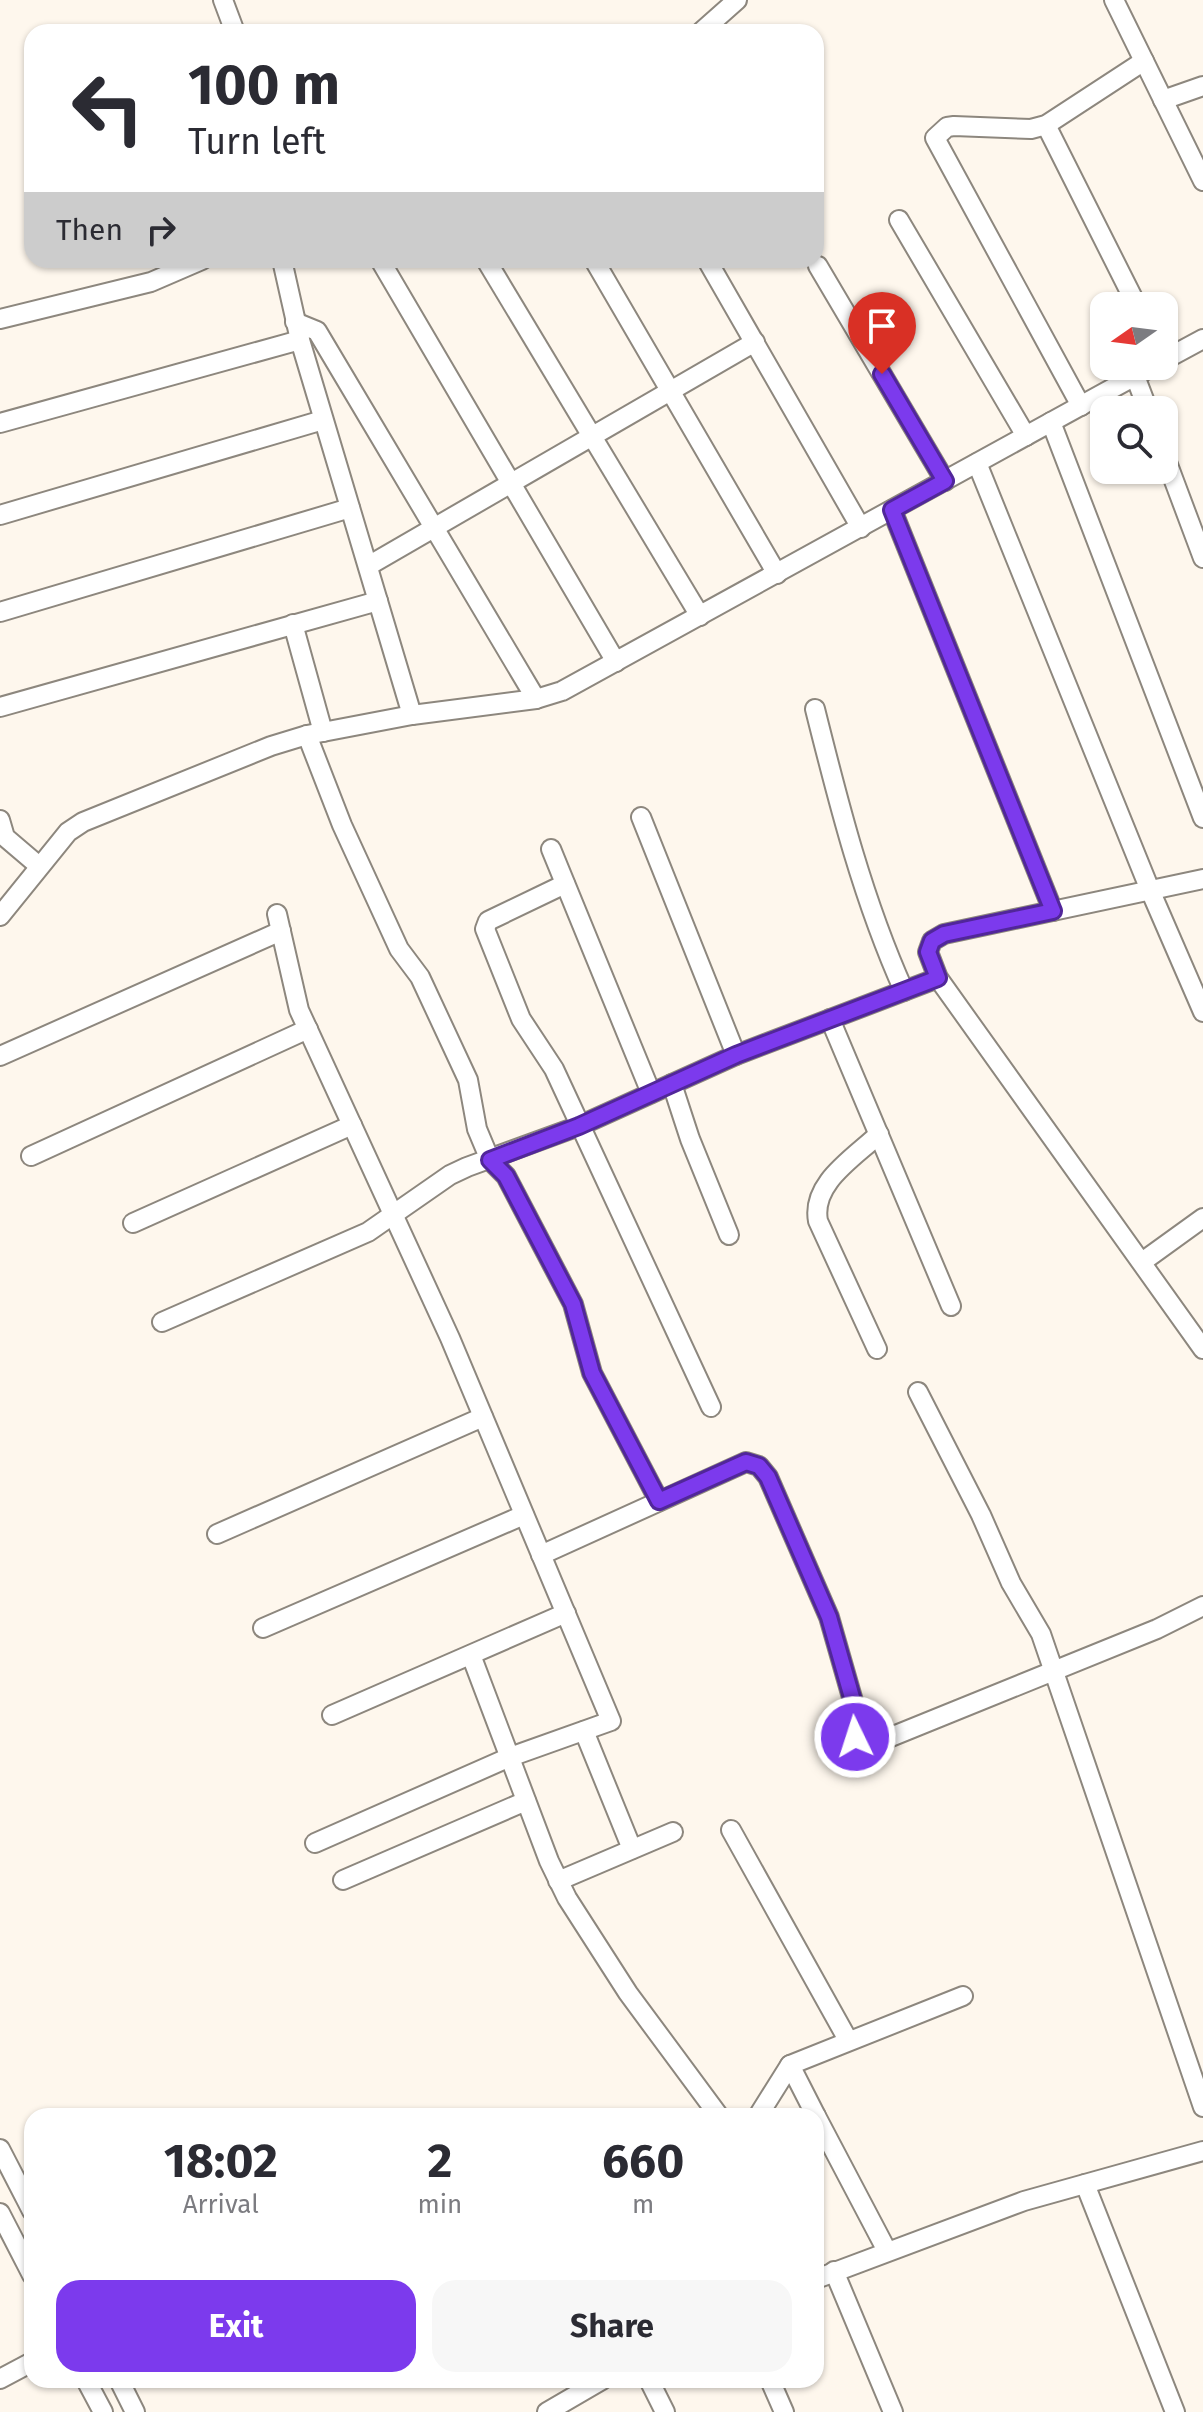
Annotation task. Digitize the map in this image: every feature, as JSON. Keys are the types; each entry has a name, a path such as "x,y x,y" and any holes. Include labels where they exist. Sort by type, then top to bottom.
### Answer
{"street":[{"path":"223,0 232,24"},
{"path":"710,24 737,0"},
{"path":"1114,0 1203,181"},
{"path":"1081,406 935,138 947,127 954,126 1031,129 1046,125 1144,61"},
{"path":"1163,100 1203,86"},
{"path":"1046,125 1130,292"},
{"path":"899,220 1026,436"},
{"path":"0,319 151,282 183,268"},
{"path":"284,268 323,420 412,715"},
{"path":"385,268 616,662"},
{"path":"491,268 700,616"},
{"path":"599,268 777,574"},
{"path":"712,268 861,528"},
{"path":"819,268 945,481"},
{"path":"0,423 298,331 317,331 536,699"},
{"path":"1178,352 1203,339"},
{"path":"368,566 755,342"},
{"path":"0,916 68,832 83,822 271,746 315,733 412,715 536,699 562,691 1128,380"},
{"path":"0,515 323,420"},
{"path":"1051,422 1203,818"},
{"path":"977,463 1150,890 1203,1012"},
{"path":"1175,484 1203,558"},
{"path":"0,612 350,508"},
{"path":"892,510 1053,911"},
{"path":"0,707 378,601"},
{"path":"293,624 315,733 342,825 399,949 420,977 468,1080 477,1129 490,1160 506,1176 573,1304 592,1373 659,1501"},
{"path":"815,709 861,883 904,991"},
{"path":"641,817 736,1055"},
{"path":"0,820 5,837 39,866"},
{"path":"551,849 651,1093"},
{"path":"1201,1340 938,978 928,952 932,941 944,934 1203,879"},
{"path":"565,884 498,914 488,921 485,929 521,1019 554,1069 711,1407"},
{"path":"0,1056 279,923 299,1010 483,1417 611,1721 510,1757 315,1843"},
{"path":"162,1322 368,1232 450,1175 579,1126 736,1055 938,978"},
{"path":"830,1019 951,1306"},
{"path":"31,1156 308,1029"},
{"path":"672,1084 690,1139 729,1235"},
{"path":"133,1223 352,1125"},
{"path":"877,1349 818,1221 816,1210 819,1196 827,1183 879,1134"},
{"path":"1142,1262 1203,1218"},
{"path":"918,1392 981,1515 1011,1583 1041,1634 1203,2107"},
{"path":"217,1534 483,1417"},
{"path":"541,1555 746,1462 759,1466 768,1477 829,1617 853,1701 855,1737 871,1745 1157,1629 1203,1606"},
{"path":"263,1628 524,1515"},
{"path":"332,1715 566,1613"},
{"path":"471,1655 558,1881 628,1993 713,2108"},
{"path":"584,1731 632,1849"},
{"path":"343,1880 526,1801"},
{"path":"731,1830 848,2040"},
{"path":"558,1881 673,1832"},
{"path":"762,2108 790,2065 963,1996"},
{"path":"790,2065 812,2108"},
{"path":"824,2131 887,2251"},
{"path":"0,2149 24,2196"},
{"path":"824,2275 1024,2201 1203,2151"},
{"path":"1085,2184 1175,2412"},
{"path":"0,2213 24,2247"},
{"path":"834,2271 893,2412"},
{"path":"0,2379 24,2366"},
{"path":"90,2388 103,2412"},
{"path":"123,2388 135,2412"},
{"path":"555,2410 589,2388"},
{"path":"653,2388 665,2412"},
{"path":"774,2388 784,2412"}],"route":[{"path":"855,1737 853,1701 829,1617 768,1477 759,1466 746,1462 659,1501 592,1373 573,1304 506,1176 490,1160 579,1126 736,1055 938,978 928,952 932,941 944,934 1053,911 892,510 945,481 882,374"}]}
